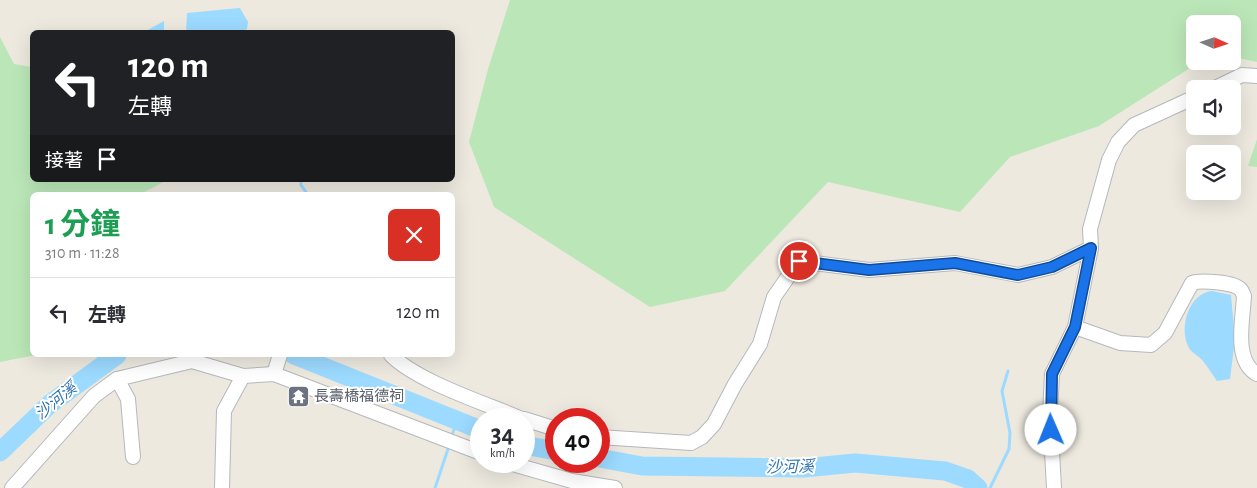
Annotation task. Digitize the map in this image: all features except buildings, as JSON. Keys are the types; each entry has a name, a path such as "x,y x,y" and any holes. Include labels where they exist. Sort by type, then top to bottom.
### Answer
{"street":[{"path":"1232,80 1242,75 1257,76"},
{"path":"1054,488 1050,414 1052,374 1075,327 1091,248 1090,229 1110,160 1118,142 1134,125 1186,101"},
{"path":"610,438 691,443 702,437 714,424 735,384 760,344 774,297 799,261 869,270 955,263 1018,275 1052,267 1091,248"},
{"path":"1075,327 1120,343 1151,345 1165,333 1192,283 1199,280 1235,285 1241,289 1244,296 1242,350 1249,370 1257,374"},
{"path":"393,357 402,365 422,376 497,408"},
{"path":"12,488 94,396 117,379 192,361 243,376 277,363 470,448"},
{"path":"222,488 224,411 243,376"},
{"path":"117,379 128,399 133,457"},
{"path":"535,470 603,488 615,488"}],"green space":[{"path":"510,0 1257,0 1257,62 1241,59 1241,15 1186,15 1187,70 1099,126 1010,157 960,212 828,182 725,291 650,307 494,207 469,142 488,69"},
{"path":"0,37 14,64 30,67 30,182 163,182 145,192 30,192 30,356 0,362"},
{"path":"1257,139 1257,167 1248,166"}],"water":[{"path":"240,8 248,22 247,29 186,30 187,13"},
{"path":"164,21 164,30 148,30"},
{"path":"1212,291 1231,295 1235,339 1230,379 1217,381 1203,361 1189,348 1185,331 1185,322 1192,305 1204,293"}],"waterway":[{"path":"301,182 306,192"},
{"name":"沙河溪","path":"0,452 50,404 114,357"},
{"name":"沙河溪","path":"299,357 470,426"},
{"path":"990,488 1009,449 1010,433 1002,391 1008,371"},
{"path":"451,438 457,421"},
{"path":"435,488 449,446"},
{"name":"沙河溪","path":"535,447 545,449"},
{"name":"沙河溪","path":"610,460 642,466 804,468 855,463 945,471 968,479 978,488"}],"place":[{"name":"長壽橋福德祠","path":"298,396"}],"route":[{"path":"799,261 869,270 955,263 1018,275 1052,267 1091,248 1075,327 1052,374 1051,430"}]}
